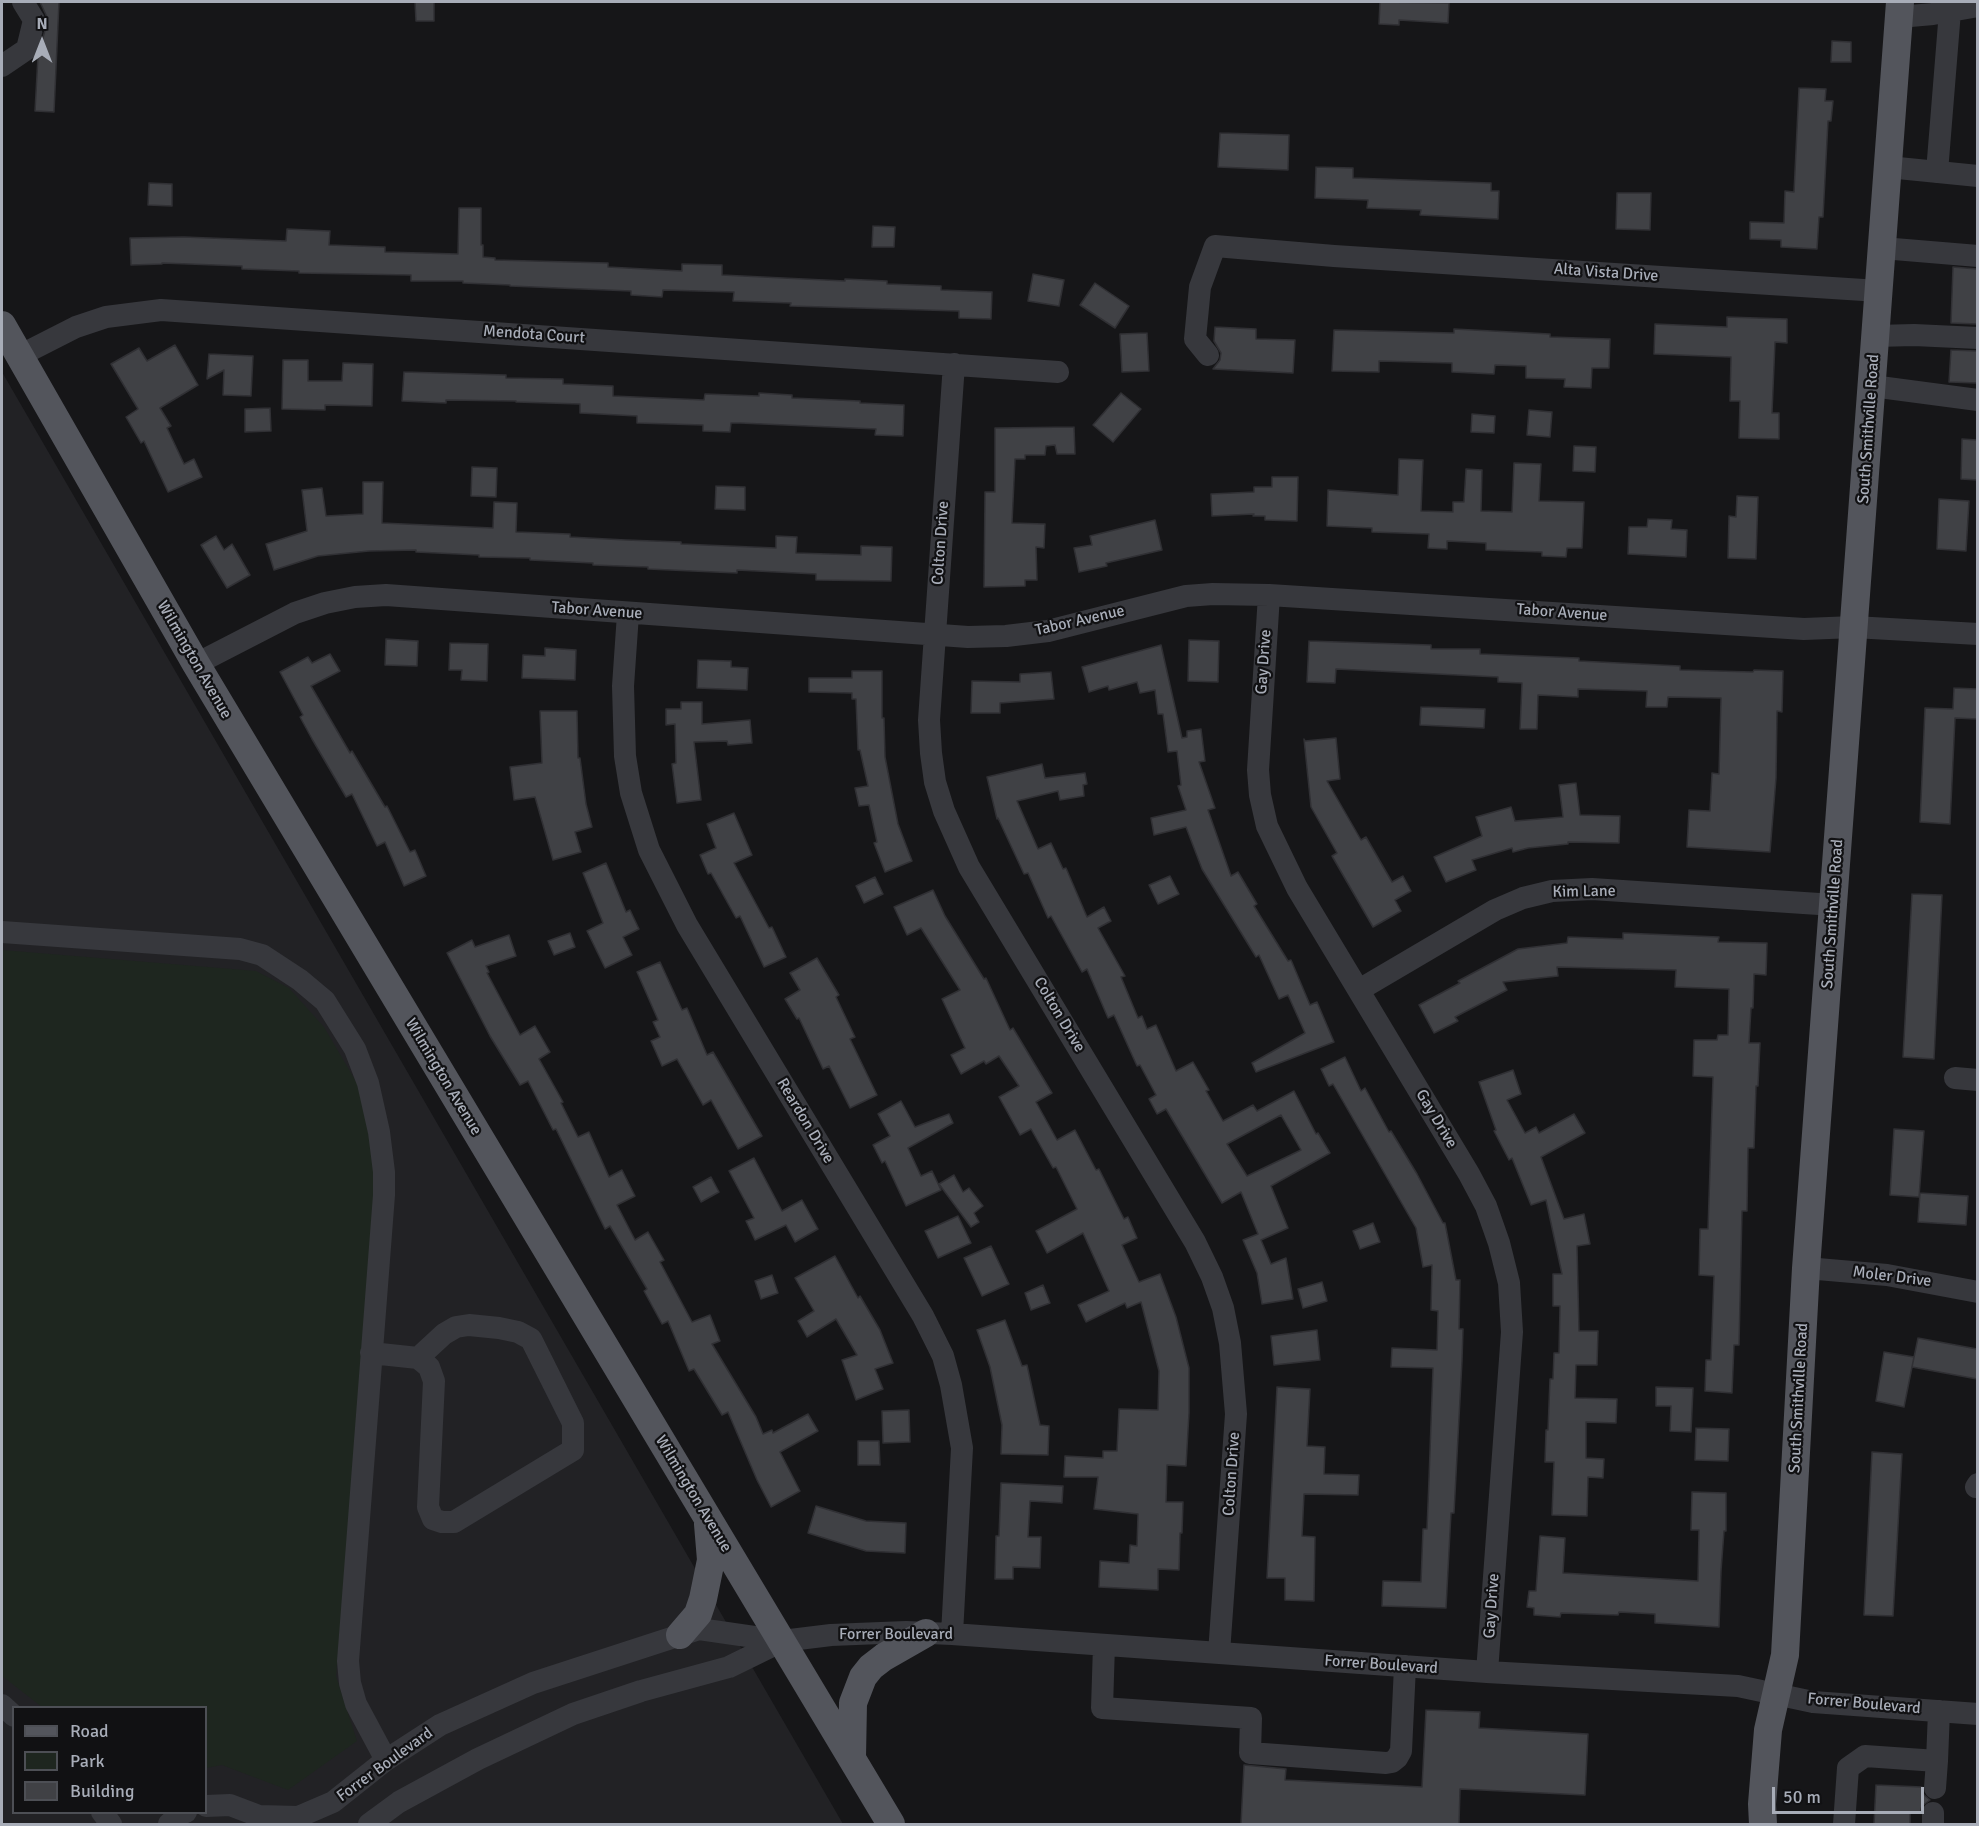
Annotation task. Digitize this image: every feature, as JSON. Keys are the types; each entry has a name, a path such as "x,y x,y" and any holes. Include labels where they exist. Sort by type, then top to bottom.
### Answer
{"main road":[{"name":"South Smithville Road","path":"1763,1824 1762,1804 1768,1730 1785,1656 1806,1268 1900,9"},
{"name":"Wilmington Avenue","path":"2,325 196,664 891,1824"},
{"path":"680,1635 698,1614 708,1580 711,1560 707,1519"},
{"path":"852,1759 853,1703 863,1677 871,1667 898,1647 939,1633"}],"street":[{"path":"2,66 27,49 34,20 26,3"},
{"path":"1900,9 1950,11 1977,6"},
{"path":"1936,172 1950,11"},
{"path":"1888,167 1977,176"},
{"name":"Alta Vista Drive","path":"1208,355 1195,339 1200,287 1215,246 1334,256 1879,291"},
{"path":"1882,248 1977,256"},
{"name":"Mendota Court","path":"19,356 76,327 106,317 161,310 1058,372"},
{"path":"1876,336 1977,338"},
{"name":"Colton Drive","path":"954,364 929,720 935,782 944,811 969,867 1195,1242 1212,1277 1223,1308 1230,1343 1236,1414 1219,1653"},
{"path":"1872,386 1977,400"},
{"name":"Tabor Avenue","path":"196,664 295,613 325,603 355,597 386,596 934,634 1006,636 1048,631 1186,596 1213,594 1269,595 1804,628 1854,627 1977,634"},
{"name":"Gay Drive","path":"1269,595 1258,770 1260,795 1267,826 1296,888 1469,1174 1486,1206 1499,1243 1509,1283 1512,1332 1487,1672"},
{"name":"Reardon Drive","path":"628,614 623,686 625,756 631,793 649,850 687,925 923,1316 943,1356 955,1403 962,1448 939,1633"},
{"name":"Kim Lane","path":"1359,990 1496,910 1523,898 1552,891 1592,889 1834,905"},
{"path":"2,932 240,949 262,955 300,980 325,1001 355,1049 368,1083 379,1132 384,1172 384,1195 348,1661 350,1683 356,1704 386,1760"},
{"path":"1954,1078 1977,1080"},
{"name":"Moler Drive","path":"1806,1268 1887,1275 1977,1292"},
{"path":"371,1353 418,1358 429,1366 434,1381 428,1507 432,1519 454,1522 573,1450 573,1423 531,1339 518,1332 499,1328 456,1327 444,1334 418,1358"},
{"name":"Forrer Boulevard","path":"207,1806 230,1805 264,1820 298,1817 333,1802 386,1760 440,1725 533,1683 699,1629 782,1641 831,1635 939,1633 1487,1672 1738,1686 1813,1702 1977,1714"},
{"name":"Forrer Boulevard","path":"369,1824 399,1802 478,1759 573,1714 641,1691 729,1667 782,1641"},
{"path":"1104,1645 1102,1708 1251,1718 1250,1753 1392,1762 1401,1751 1406,1666"},
{"path":"1935,1788 1939,1711"},
{"path":"1844,1824 1848,1768 1865,1756 1936,1761"}],"shaded area":[{"path":"2,372 843,1824 2,1824"}],"green space":[{"path":"2,950 256,971 289,988 324,1027 358,1085 378,1177 336,1676 357,1741 288,1790 222,1765 207,1768 207,1706 41,1706 2,1676"}],"building":[{"path":"40,2 59,2 54,112 35,111 38,56 47,23 47,17"},
{"path":"415,2 434,2 434,21 416,21"},
{"path":"1380,2 1449,3 1448,23 1399,20 1399,25 1379,24"},
{"path":"1832,41 1851,42 1851,62 1831,62"},
{"path":"1799,88 1826,89 1825,101 1833,101 1831,121 1828,121 1823,217 1819,217 1817,249 1781,247 1781,240 1750,239 1750,222 1784,223 1785,191 1794,192"},
{"path":"1220,133 1289,135 1288,170 1218,167"},
{"path":"1316,167 1353,168 1353,178 1491,183 1491,191 1499,191 1498,219 1420,215 1421,210 1367,208 1368,200 1315,198"},
{"path":"149,183 172,184 172,206 148,205"},
{"path":"1617,193 1651,193 1650,230 1616,229"},
{"path":"459,208 481,208 483,257 495,258 495,260 608,263 608,267 682,271 682,264 722,265 722,275 887,281 887,284 941,286 941,290 992,292 991,319 959,318 959,311 790,306 791,303 733,301 734,292 663,290 662,297 631,295 631,291 510,286 463,283 463,281 411,281 411,275 299,273 299,271 242,269 242,266 162,263 131,265 130,238 184,237 286,241 287,229 330,231 329,245 385,247 385,252 458,254"},
{"path":"873,226 895,227 894,247 872,247"},
{"path":"1953,267 1977,269 1977,324 1951,323"},
{"path":"1033,274 1064,280 1059,306 1028,301"},
{"path":"1095,283 1129,306 1115,328 1080,305"},
{"path":"1727,317 1787,319 1787,343 1775,342 1772,413 1779,413 1779,439 1739,438 1740,401 1730,401 1731,357 1654,354 1655,324 1727,327"},
{"path":"1215,327 1256,329 1256,339 1295,340 1293,373 1213,369 1220,360 1221,353 1214,341"},
{"path":"1454,329 1550,334 1550,337 1610,339 1609,368 1592,368 1591,388 1564,387 1565,379 1526,378 1526,366 1495,365 1494,374 1452,372 1452,363 1379,361 1379,372 1332,371 1334,330 1454,333"},
{"path":"1147,333 1149,371 1122,372 1120,334"},
{"path":"175,345 198,385 160,408 171,426 167,428 184,464 194,459 202,477 168,492 144,441 141,443 126,417 138,409 111,364 139,348 147,361"},
{"path":"1951,350 1977,351 1977,383 1949,382"},
{"path":"209,354 253,356 251,396 223,395 224,370 207,379"},
{"path":"283,360 308,360 308,381 342,381 343,363 373,364 372,406 325,405 325,410 282,409"},
{"path":"404,372 563,379 563,384 613,386 613,396 704,400 705,394 759,396 759,393 792,395 792,398 904,405 903,436 875,435 876,429 740,423 731,423 730,432 703,431 703,425 637,423 637,416 580,413 580,404 516,401 446,400 446,403 402,401"},
{"path":"1121,393 1141,409 1113,442 1093,425"},
{"path":"270,408 271,431 245,432 245,409"},
{"path":"1529,410 1552,412 1550,437 1527,435"},
{"path":"1472,414 1495,416 1494,433 1471,432"},
{"path":"1074,427 1075,454 1057,454 1055,445 1046,446 1045,455 1025,455 1025,459 1015,459 1012,523 1045,524 1044,548 1036,547 1037,580 1025,580 1025,586 984,587 985,492 995,492 995,428"},
{"path":"1962,439 1977,440 1977,480 1961,479"},
{"path":"1574,446 1596,447 1595,472 1573,471"},
{"path":"1399,459 1423,460 1421,511 1453,512 1453,502 1464,502 1466,469 1482,470 1481,511 1512,512 1514,463 1541,464 1539,501 1584,502 1582,548 1567,548 1566,557 1542,556 1542,552 1486,550 1486,543 1447,541 1447,549 1428,548 1429,534 1372,532 1372,528 1327,526 1328,490 1398,495"},
{"path":"472,467 497,468 496,497 471,496"},
{"path":"1272,477 1298,477 1297,521 1265,520 1265,516 1253,516 1254,514 1212,516 1211,494 1254,492 1254,487 1272,487"},
{"path":"363,482 383,482 382,523 493,528 494,502 517,503 516,532 681,542 681,544 776,548 776,536 797,537 796,553 861,555 861,546 892,547 891,581 816,580 816,574 648,569 648,567 530,560 530,558 416,552 416,550 369,551 318,556 274,570 266,544 307,531 302,490 322,488 326,516 363,514"},
{"path":"716,486 745,487 745,510 715,509"},
{"path":"1737,496 1758,497 1756,559 1728,558 1729,516 1736,517"},
{"path":"1939,499 1969,501 1966,551 1937,549"},
{"path":"1648,519 1672,520 1671,529 1687,530 1686,557 1628,554 1629,527 1647,527"},
{"path":"1155,520 1162,550 1079,572 1074,548 1092,545 1090,536"},
{"path":"216,536 224,550 232,544 250,575 227,588 201,545"},
{"path":"386,639 418,641 417,666 385,665"},
{"path":"1189,640 1219,641 1218,682 1188,681"},
{"path":"1309,641 1431,645 1431,649 1480,649 1480,654 1579,658 1579,661 1680,666 1680,670 1783,671 1782,712 1777,711 1776,778 1770,852 1687,847 1689,810 1710,811 1712,773 1719,774 1721,698 1668,697 1667,707 1646,707 1647,691 1578,689 1578,697 1538,695 1537,729 1520,729 1522,683 1498,682 1498,677 1336,669 1335,683 1307,682"},
{"path":"450,643 488,644 487,681 461,680 462,670 449,670"},
{"path":"1161,645 1182,738 1187,737 1187,731 1201,729 1205,761 1199,762 1215,808 1208,810 1231,876 1238,872 1257,904 1254,906 1288,961 1291,960 1310,1005 1317,1002 1334,1042 1256,1072 1252,1063 1305,1033 1288,995 1279,999 1259,955 1256,957 1202,869 1186,827 1154,835 1151,818 1186,810 1178,786 1181,785 1177,751 1168,752 1163,714 1158,714 1155,690 1140,693 1137,682 1109,690 1108,686 1089,692 1082,667"},
{"path":"545,648 576,650 575,680 522,678 523,655 545,656"},
{"path":"330,654 340,671 311,686 350,753 352,751 385,807 387,806 410,852 415,850 426,876 404,886 385,842 377,846 352,794 346,797 312,739 300,717 303,715 280,672 308,657 312,663"},
{"path":"698,660 731,661 731,667 748,668 747,690 697,688"},
{"path":"852,671 882,671 885,757 898,824 912,861 885,872 874,843 877,842 869,805 859,806 855,788 868,786 860,750 858,750 856,699 852,699 852,693 809,692 809,678 852,678"},
{"path":"1051,672 1054,699 1000,703 1000,713 971,713 972,681 1020,682 1020,674"},
{"path":"1954,688 1977,689 1977,719 1955,718 1950,824 1920,822 1925,708 1953,709"},
{"path":"681,702 702,702 702,724 750,720 752,743 728,745 727,741 694,742 701,800 677,803 672,764 676,763 675,724 666,725 666,709 681,709"},
{"path":"1421,707 1485,709 1484,728 1420,725"},
{"path":"540,711 577,711 578,758 580,758 586,804 592,827 575,832 581,852 553,860 535,797 514,800 510,767 542,763"},
{"path":"1336,738 1340,779 1327,781 1361,840 1366,837 1392,882 1403,876 1411,891 1395,900 1401,911 1373,927 1332,856 1337,853 1311,807 1304,739 1305,741"},
{"path":"1042,764 1045,778 1085,773 1087,784 1083,785 1084,796 1060,800 1058,791 1017,801 1038,849 1051,843 1063,869 1066,868 1087,917 1104,907 1111,921 1098,928 1125,976 1121,977 1138,1018 1142,1016 1147,1029 1156,1025 1176,1071 1193,1062 1223,1121 1253,1105 1257,1111 1294,1091 1316,1134 1318,1133 1330,1153 1271,1186 1288,1228 1261,1240 1271,1264 1286,1258 1293,1299 1262,1304 1257,1273 1243,1240 1258,1234 1241,1192 1222,1203 1166,1109 1157,1114 1149,1099 1156,1095 1140,1065 1137,1066 1114,1015 1108,1018 1087,969 1082,972 1051,916 1048,918 1028,873 1024,874 997,819 987,777","holes":["1281,1115 1301,1150 1247,1176 1227,1144"]},
{"path":"1576,783 1580,815 1620,816 1619,843 1568,842 1568,844 1513,852 1512,848 1472,860 1476,870 1446,882 1434,857 1482,836 1476,817 1511,807 1515,821 1563,817 1559,785"},
{"path":"734,813 752,855 734,863 769,928 772,927 786,957 764,967 740,916 736,918 711,873 708,874 700,855 716,848 707,824"},
{"path":"606,863 626,912 630,910 639,929 623,937 632,955 605,968 587,931 603,923 583,873"},
{"path":"1170,876 1179,894 1158,904 1149,885"},
{"path":"875,877 883,894 864,903 856,886"},
{"path":"933,890 945,916 984,979 986,978 1010,1030 1013,1028 1052,1093 1036,1102 1057,1140 1075,1130 1096,1170 1099,1169 1124,1219 1128,1217 1137,1238 1122,1245 1139,1282 1160,1274 1176,1317 1189,1368 1189,1413 1186,1466 1167,1465 1166,1502 1183,1502 1182,1533 1180,1533 1179,1570 1158,1569 1158,1590 1099,1587 1100,1561 1129,1563 1130,1545 1137,1546 1138,1514 1094,1509 1098,1477 1064,1477 1065,1456 1103,1458 1103,1451 1117,1451 1119,1409 1158,1410 1159,1371 1141,1302 1127,1308 1125,1303 1086,1322 1078,1305 1109,1291 1083,1233 1047,1253 1036,1231 1077,1209 1056,1167 1053,1168 1031,1129 1020,1135 999,1097 1019,1086 999,1056 986,1064 984,1061 961,1074 951,1055 965,1048 942,999 960,990 921,928 907,935 894,907"},
{"path":"1912,894 1942,895 1934,1059 1903,1057"},
{"path":"570,933 575,947 554,955 548,941"},
{"path":"1623,933 1719,937 1718,942 1767,943 1766,975 1754,974 1753,1008 1751,1008 1749,1043 1760,1043 1758,1086 1756,1086 1754,1148 1748,1148 1747,1211 1742,1211 1739,1345 1734,1345 1732,1393 1705,1391 1706,1360 1711,1360 1714,1276 1699,1275 1700,1229 1708,1229 1713,1077 1693,1076 1694,1040 1717,1040 1718,1035 1728,1035 1729,989 1675,987 1676,970 1557,967 1558,976 1503,982 1507,990 1455,1017 1458,1021 1434,1033 1419,1005 1518,949 1567,943 1568,937 1623,939"},
{"path":"509,935 516,956 486,966 489,972 487,973 520,1035 535,1026 550,1052 539,1059 563,1102 561,1103 578,1137 589,1132 609,1177 622,1170 635,1196 617,1205 635,1240 648,1232 664,1260 660,1262 692,1322 710,1315 720,1341 712,1344 756,1417 763,1434 772,1430 773,1433 808,1414 818,1431 780,1452 800,1491 771,1507 728,1412 722,1415 694,1369 689,1371 668,1321 662,1324 644,1291 647,1289 610,1226 605,1229 556,1129 553,1130 528,1081 520,1085 490,1036 447,953 472,940 475,947"},
{"path":"817,958 839,995 836,997 855,1037 850,1039 877,1095 850,1108 829,1066 823,1069 799,1018 797,1019 785,999 800,990 790,973"},
{"path":"660,962 682,1010 687,1008 707,1055 713,1052 762,1136 738,1149 711,1100 703,1105 677,1059 662,1066 651,1041 660,1037 653,1022 658,1020 637,972"},
{"path":"1345,1057 1361,1091 1365,1088 1445,1223 1456,1280 1460,1280 1459,1329 1463,1329 1462,1361 1454,1513 1451,1513 1446,1608 1382,1606 1383,1581 1421,1582 1423,1529 1427,1529 1429,1479 1433,1368 1391,1367 1392,1348 1437,1350 1438,1311 1431,1310 1432,1265 1423,1267 1416,1228 1333,1084 1329,1086 1321,1069"},
{"path":"1513,1070 1521,1094 1507,1100 1525,1133 1536,1127 1539,1133 1574,1114 1585,1133 1541,1157 1564,1219 1584,1214 1590,1244 1577,1246 1579,1331 1598,1331 1597,1365 1576,1365 1575,1398 1617,1399 1616,1423 1586,1422 1586,1458 1604,1459 1603,1478 1588,1477 1587,1516 1552,1515 1554,1462 1545,1462 1550,1379 1553,1379 1554,1353 1559,1353 1560,1306 1553,1306 1553,1274 1562,1274 1546,1200 1531,1205 1512,1158 1509,1160 1494,1131 1496,1130 1479,1082"},
{"path":"901,1101 915,1127 949,1114 953,1123 908,1148 921,1176 932,1171 941,1190 906,1206 885,1161 882,1163 873,1145 890,1136 878,1114"},
{"path":"1894,1129 1924,1131 1919,1197 1890,1195"},
{"path":"754,1158 782,1211 802,1200 818,1229 795,1242 786,1225 755,1240 746,1221 754,1218 729,1171"},
{"path":"954,1175 963,1192 969,1188 983,1206 974,1213 979,1222 971,1227 939,1184"},
{"path":"711,1177 719,1192 701,1202 693,1187"},
{"path":"1920,1193 1968,1196 1966,1225 1918,1222"},
{"path":"958,1216 971,1243 938,1258 925,1231"},
{"path":"1373,1223 1380,1242 1360,1249 1353,1231"},
{"path":"991,1246 1009,1284 982,1296 964,1258"},
{"path":"835,1256 858,1298 860,1296 880,1330 893,1363 875,1369 883,1389 856,1400 842,1360 857,1355 836,1319 807,1337 798,1321 814,1311 795,1278"},
{"path":"772,1275 778,1293 761,1299 755,1281"},
{"path":"1322,1282 1327,1301 1303,1308 1298,1289"},
{"path":"1043,1285 1050,1303 1031,1310 1025,1293"},
{"path":"1005,1320 1022,1366 1027,1365 1040,1425 1049,1426 1048,1455 1001,1454 1002,1425 990,1367 977,1330"},
{"path":"1317,1330 1320,1360 1274,1365 1271,1336"},
{"path":"1918,1338 1977,1349 1977,1379 1912,1367"},
{"path":"1884,1352 1914,1357 1904,1407 1876,1401"},
{"path":"1277,1387 1310,1389 1307,1446 1325,1447 1324,1474 1359,1475 1358,1495 1304,1494 1302,1536 1315,1537 1314,1601 1285,1600 1285,1578 1267,1578"},
{"path":"1656,1387 1693,1388 1691,1432 1670,1431 1671,1406 1656,1406"},
{"path":"909,1410 910,1442 883,1443 882,1411"},
{"path":"1696,1428 1729,1429 1728,1461 1695,1460"},
{"path":"858,1441 879,1441 880,1465 858,1465"},
{"path":"1872,1452 1902,1454 1893,1616 1864,1615"},
{"path":"1001,1483 1063,1486 1062,1503 1030,1501 1028,1537 1041,1537 1040,1568 1013,1567 1013,1579 995,1579"},
{"path":"1692,1492 1726,1493 1726,1531 1724,1531 1721,1571 1719,1627 1655,1623 1655,1614 1619,1612 1618,1615 1561,1613 1560,1617 1534,1615 1534,1608 1527,1607 1529,1591 1536,1591 1540,1536 1565,1538 1563,1573 1698,1581 1699,1530 1691,1530"},
{"path":"816,1506 866,1521 906,1523 905,1553 866,1551 808,1533"},
{"path":"1426,1710 1480,1712 1479,1728 1588,1734 1585,1795 1460,1789 1459,1824 1241,1824 1244,1765 1286,1769 1285,1780 1422,1787"},
{"path":"1876,1785 1922,1787 1923,1794 1930,1800 1922,1806 1920,1813 1910,1812 1910,1824 1874,1824"}]}
